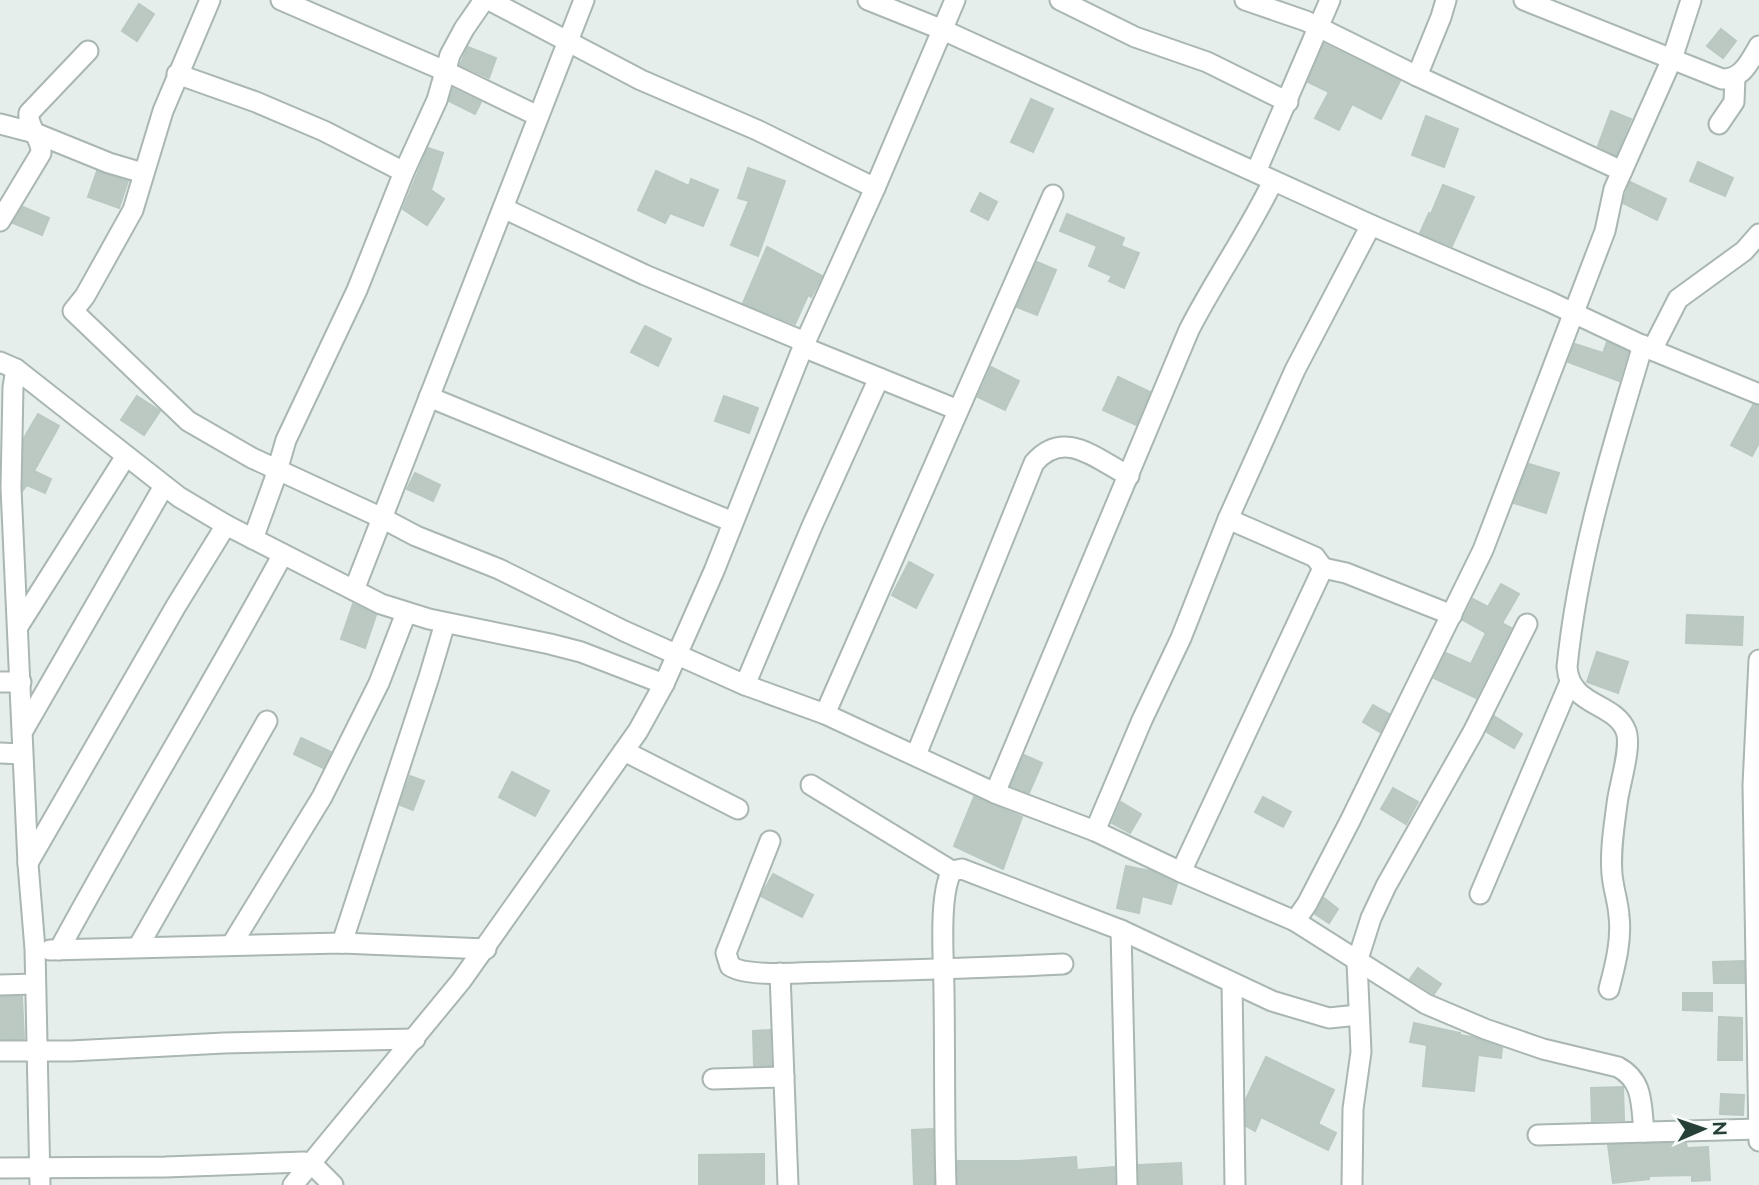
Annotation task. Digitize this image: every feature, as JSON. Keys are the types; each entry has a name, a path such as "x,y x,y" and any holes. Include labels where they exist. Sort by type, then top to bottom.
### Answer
{"street":[{"path":"210,0 177,74 127,225 85,296 73,311 188,421 229,446 416,536 499,569 624,631 746,685 825,714 995,793 1095,831 1294,921 1426,1004 1485,1029 1543,1049 1599,1061 1629,1073 1638,1086 1644,1132"},
{"path":"281,0 445,71 538,117"},
{"path":"253,539 293,424 357,290 404,172 437,100 456,44 484,0"},
{"path":"489,0 641,80 757,130 875,188"},
{"path":"354,590 584,0"},
{"path":"868,0 943,30 1370,225 1759,394"},
{"path":"293,1185 415,1040 486,948 638,731 664,684 804,345 956,0"},
{"path":"1060,0 1135,37 1207,62 1288,102"},
{"path":"1245,0 1293,15 1622,171"},
{"path":"995,793 1189,331 1212,286 1256,217 1264,177 1288,102 1330,0"},
{"path":"1417,76 1446,0"},
{"path":"1524,0 1722,79 1741,73 1759,46"},
{"path":"1294,921 1307,904 1332,856 1489,537 1605,231 1610,201 1672,59 1691,0"},
{"path":"0,221 41,153 41,145 29,121 29,113 88,51"},
{"path":"177,74 256,102 324,131 404,172"},
{"path":"1718,124 1734,102 1735,77"},
{"path":"0,124 35,133 109,163 144,173"},
{"path":"825,714 1053,195"},
{"path":"503,208 645,275 879,379 958,410"},
{"path":"1095,831 1142,720 1181,638 1228,519 1295,370 1370,225"},
{"path":"1609,989 1617,958 1620,918 1612,873 1612,845 1619,786 1628,744 1627,732 1615,718 1583,697 1567,676 1576,598 1589,531 1648,348 1678,299 1744,251 1759,233"},
{"path":"8,365 13,387 6,428 7,564 19,625 24,729 22,754 35,949 40,1176"},
{"path":"8,365 164,486 226,525 381,604 445,623 560,647 664,684"},
{"path":"746,685 812,526 879,379"},
{"path":"429,397 733,522"},
{"path":"915,755 1034,463 1042,454 1063,445 1075,448 1129,476"},
{"path":"19,625 126,456"},
{"path":"24,729 164,486"},
{"path":"1228,519 1315,557 1324,568 1346,573 1452,615"},
{"path":"28,864 176,606 226,525"},
{"path":"59,950 155,777 234,645 283,554"},
{"path":"1181,872 1324,568"},
{"path":"232,944 322,797 379,683 406,612"},
{"path":"342,943 445,623"},
{"path":"1352,1185 1353,1109 1361,1052 1357,962 1371,918 1386,886 1472,732 1527,624"},
{"path":"1759,660 1756,785 1759,1141"},
{"path":"0,682 21,682"},
{"path":"1480,894 1570,682"},
{"path":"138,947 267,721"},
{"path":"624,751 738,809"},
{"path":"0,753 22,754"},
{"path":"811,785 951,871 962,869 1121,930 1232,984 1307,1013 1329,1018 1358,1015"},
{"path":"770,841 726,953 727,961 737,971 780,973 944,970 1063,964"},
{"path":"946,1185 943,1103 944,970 946,884 951,871"},
{"path":"1121,930 1127,1185"},
{"path":"35,949 342,943 486,948"},
{"path":"780,973 788,1185"},
{"path":"0,985 36,984"},
{"path":"1232,984 1235,1185"},
{"path":"0,1051 415,1040"},
{"path":"713,1079 784,1077"},
{"path":"1538,1135 1759,1129"},
{"path":"0,1168 40,1176 284,1161 311,1164 333,1185"}],"building":[{"path":"139,4 154,14 137,41 122,31"},
{"path":"1721,29 1736,41 1723,58 1707,46"},
{"path":"1324,44 1400,81 1381,119 1352,104 1339,130 1315,118 1329,92 1308,82"},
{"path":"468,47 496,58 489,78 460,65"},
{"path":"453,89 481,102 475,114 449,101"},
{"path":"1031,99 1053,109 1033,152 1011,142"},
{"path":"1611,111 1631,119 1616,155 1598,146"},
{"path":"1426,116 1458,129 1444,167 1412,155"},
{"path":"428,148 443,153 431,190 444,199 427,225 403,209"},
{"path":"1698,162 1733,178 1725,196 1690,181"},
{"path":"748,168 785,181 758,256 731,245 749,201 738,198"},
{"path":"97,171 128,181 119,208 88,197"},
{"path":"656,171 689,186 691,179 718,190 703,226 670,213 665,223 638,210"},
{"path":"1630,182 1666,199 1657,220 1623,203"},
{"path":"1443,185 1474,197 1452,246 1420,233"},
{"path":"980,193 997,202 988,220 971,211"},
{"path":"23,207 49,218 42,235 13,223"},
{"path":"1067,214 1124,238 1121,246 1139,253 1124,288 1109,281 1112,276 1089,266 1097,246 1060,231"},
{"path":"767,247 822,276 811,297 808,295 795,324 743,303"},
{"path":"1037,262 1056,270 1037,315 1017,307"},
{"path":"645,326 671,339 658,366 631,352"},
{"path":"1607,342 1628,352 1619,381 1568,362 1575,344 1603,353"},
{"path":"991,367 1019,381 1005,410 978,397"},
{"path":"1118,377 1150,392 1136,425 1103,410"},
{"path":"137,396 160,411 144,435 121,420"},
{"path":"724,396 758,408 749,433 715,421"},
{"path":"1753,405 1759,406 1759,443 1752,456 1731,445"},
{"path":"38,414 59,426 34,471 51,479 45,493 27,485 23,490 24,438"},
{"path":"1529,464 1559,473 1546,513 1514,503"},
{"path":"415,473 440,485 433,501 407,489"},
{"path":"909,562 933,575 916,608 892,595"},
{"path":"1501,584 1519,594 1502,623 1511,628 1476,698 1434,678 1446,653 1471,664 1486,633 1463,620 1464,617 1473,599 1488,607"},
{"path":"353,604 376,615 365,648 341,639"},
{"path":"1687,615 1743,617 1742,645 1686,643"},
{"path":"1597,652 1628,662 1618,693 1587,682"},
{"path":"1373,705 1389,714 1380,732 1363,722"},
{"path":"1494,716 1522,734 1514,748 1487,732"},
{"path":"301,738 331,752 323,768 294,754"},
{"path":"1024,755 1042,763 1029,793 1011,786"},
{"path":"512,772 549,791 535,816 499,797"},
{"path":"410,776 424,781 413,810 400,805"},
{"path":"1393,788 1418,802 1406,824 1381,809"},
{"path":"974,797 1022,817 1003,869 954,846"},
{"path":"1263,797 1291,812 1283,827 1255,812"},
{"path":"1121,802 1141,814 1130,833 1112,823"},
{"path":"1126,866 1150,871 1177,884 1171,904 1142,896 1139,913 1117,908"},
{"path":"773,874 813,895 802,917 761,896"},
{"path":"1324,898 1338,909 1329,923 1315,914"},
{"path":"1744,961 1744,983 1714,983 1713,962"},
{"path":"1418,968 1441,984 1434,994 1410,979"},
{"path":"1683,993 1712,993 1712,1011 1683,1010"},
{"path":"0,997 22,997 24,1039 0,1039"},
{"path":"1719,1017 1742,1018 1742,1060 1718,1060"},
{"path":"1414,1023 1460,1033 1502,1048 1501,1058 1478,1055 1474,1091 1423,1086 1427,1045 1410,1042"},
{"path":"770,1030 771,1065 754,1066 753,1031"},
{"path":"1266,1057 1334,1090 1318,1124 1336,1133 1328,1150 1261,1117 1255,1131 1246,1126 1246,1099"},
{"path":"1623,1087 1624,1120 1592,1121 1591,1088"},
{"path":"1721,1094 1744,1095 1743,1115 1720,1114"},
{"path":"933,1129 934,1185 914,1185 912,1130"},
{"path":"1686,1143 1687,1148 1708,1147 1710,1180 1692,1181 1692,1175 1649,1176 1649,1179 1613,1183 1608,1145"},
{"path":"764,1154 764,1185 699,1185 699,1155"},
{"path":"1076,1157 1077,1170 1114,1167 1115,1185 958,1185 958,1161"},
{"path":"1181,1163 1182,1185 1139,1185 1139,1165"}]}
